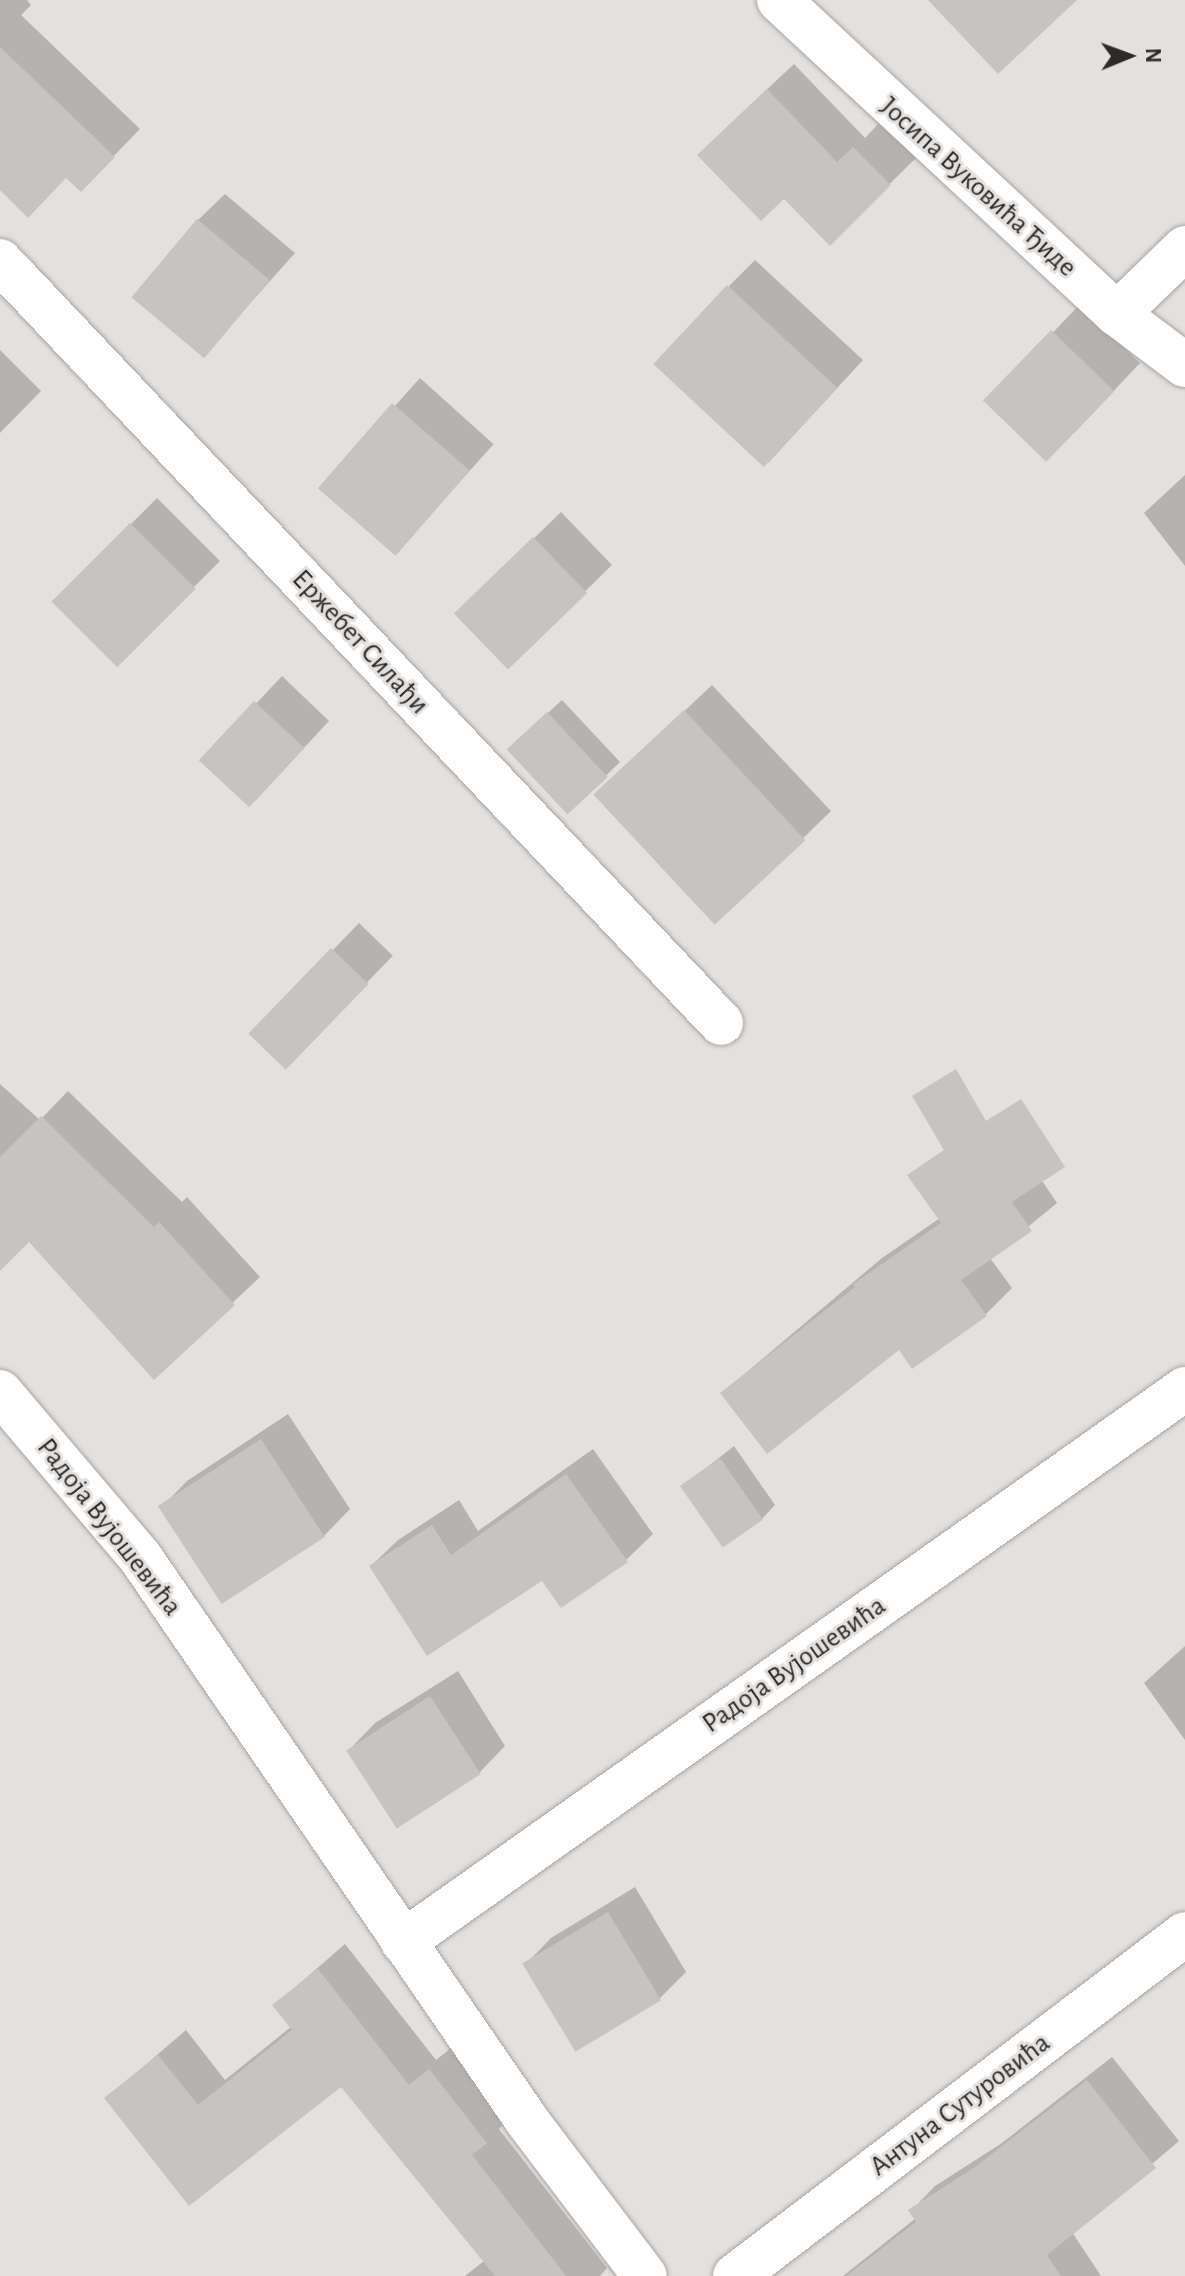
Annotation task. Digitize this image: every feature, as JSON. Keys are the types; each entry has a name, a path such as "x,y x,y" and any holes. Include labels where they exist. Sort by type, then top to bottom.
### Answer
{"street":[{"name":"Јосипа Вуковића Ђиде","path":"779,0 1117,314 1185,365"},
{"path":"1117,314 1185,248"},
{"name":"Ержебет Силађи","path":"0,261 721,1023"},
{"name":"Радоја Вујошевића","path":"403,1942 1185,1389"},
{"name":"Радоја Вујошевића","path":"0,1392 140,1557 528,2122 645,2276"},
{"name":"Антуна Сутуровића","path":"735,2276 1185,1934"}],"building":[{"path":"928,0 1077,0 998,74"},
{"path":"0,47 115,157 81,192 66,178 28,218 0,190"},
{"path":"767,89 837,162 853,147 891,185 830,246 784,199 761,221 697,155"},
{"path":"197,219 270,280 204,358 131,297"},
{"path":"727,285 837,388 764,467 653,364"},
{"path":"1051,330 1114,391 1046,462 983,400"},
{"path":"392,403 470,471 396,556 318,488"},
{"path":"130,523 196,589 117,667 52,601"},
{"path":"533,537 587,593 508,670 454,613"},
{"path":"254,701 304,748 249,807 199,760"},
{"path":"684,710 805,840 715,925 593,795"},
{"path":"547,712 608,777 567,815 507,750"},
{"path":"331,948 368,984 286,1070 248,1034"},
{"path":"956,1069 986,1121 1021,1099 1065,1167 1012,1202 1032,1231 961,1280 987,1316 912,1369 899,1350 767,1454 720,1393 855,1287 853,1284 941,1223 907,1175 944,1150 912,1096"},
{"path":"41,1116 154,1227 159,1222 235,1305 154,1380 29,1242 0,1271 0,1157"},
{"path":"261,1439 325,1537 222,1604 158,1506"},
{"path":"720,1458 763,1519 723,1548 680,1486"},
{"path":"566,1474 628,1562 561,1608 542,1581 427,1656 369,1566 432,1525 451,1555"},
{"path":"430,1696 481,1774 397,1828 346,1750"},
{"path":"608,1912 661,2000 575,2052 522,1964"},
{"path":"318,1969 409,2085 429,2069 487,2143 472,2155 566,2276 495,2276 341,2087 189,2206 104,2098 158,2055 198,2105 292,2030 272,2005"},
{"path":"1087,2080 1156,2168 1047,2255 1061,2276 846,2276 916,2222 908,2210 975,2167"}]}
